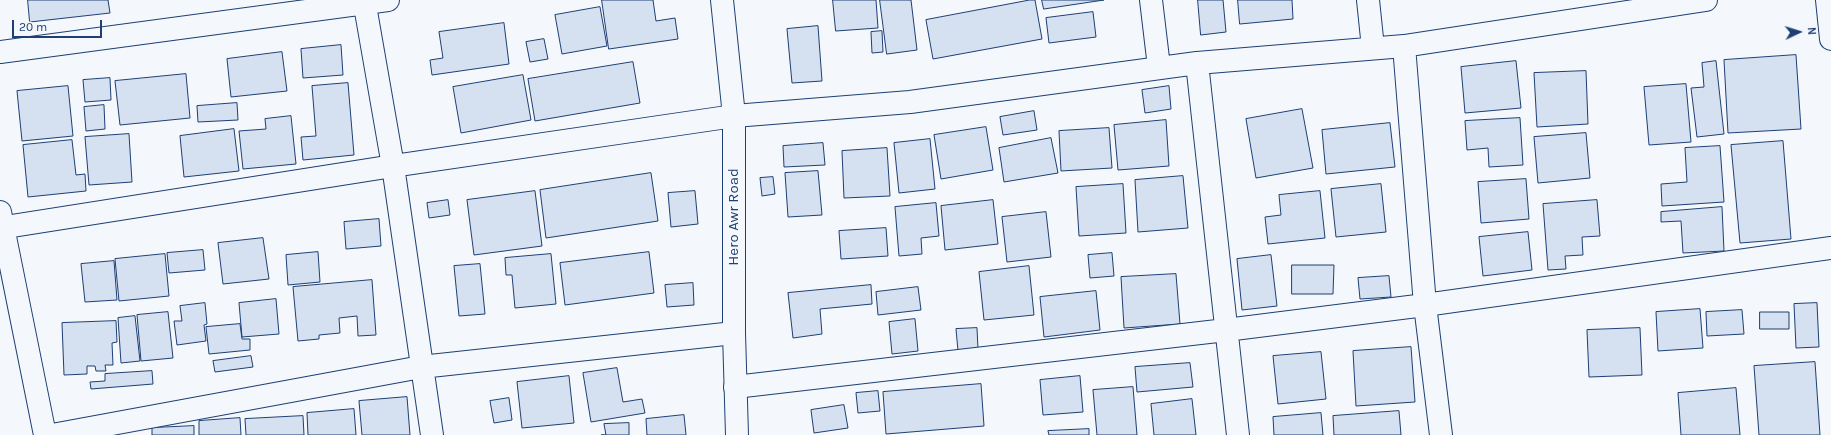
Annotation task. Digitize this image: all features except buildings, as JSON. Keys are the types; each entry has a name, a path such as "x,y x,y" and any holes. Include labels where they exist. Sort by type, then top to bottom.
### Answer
{"street":[{"path":"0,52 364,2 388,0"},
{"name":"Hero Awr Road","path":"722,0 734,116 734,333 737,435"},
{"path":"1151,0 1159,67"},
{"path":"1368,0 1373,48"},
{"path":"45,435 1,223 734,116 910,102 1197,63 1404,46 1706,0"},
{"path":"1827,0 1831,39"},
{"path":"364,2 393,166 432,435"},
{"path":"1404,46 1425,305 1441,435"},
{"path":"1197,63 1238,435"},
{"path":"735,386 1226,330 1425,305 1831,248"},
{"path":"52,435 422,367 734,333"}]}
